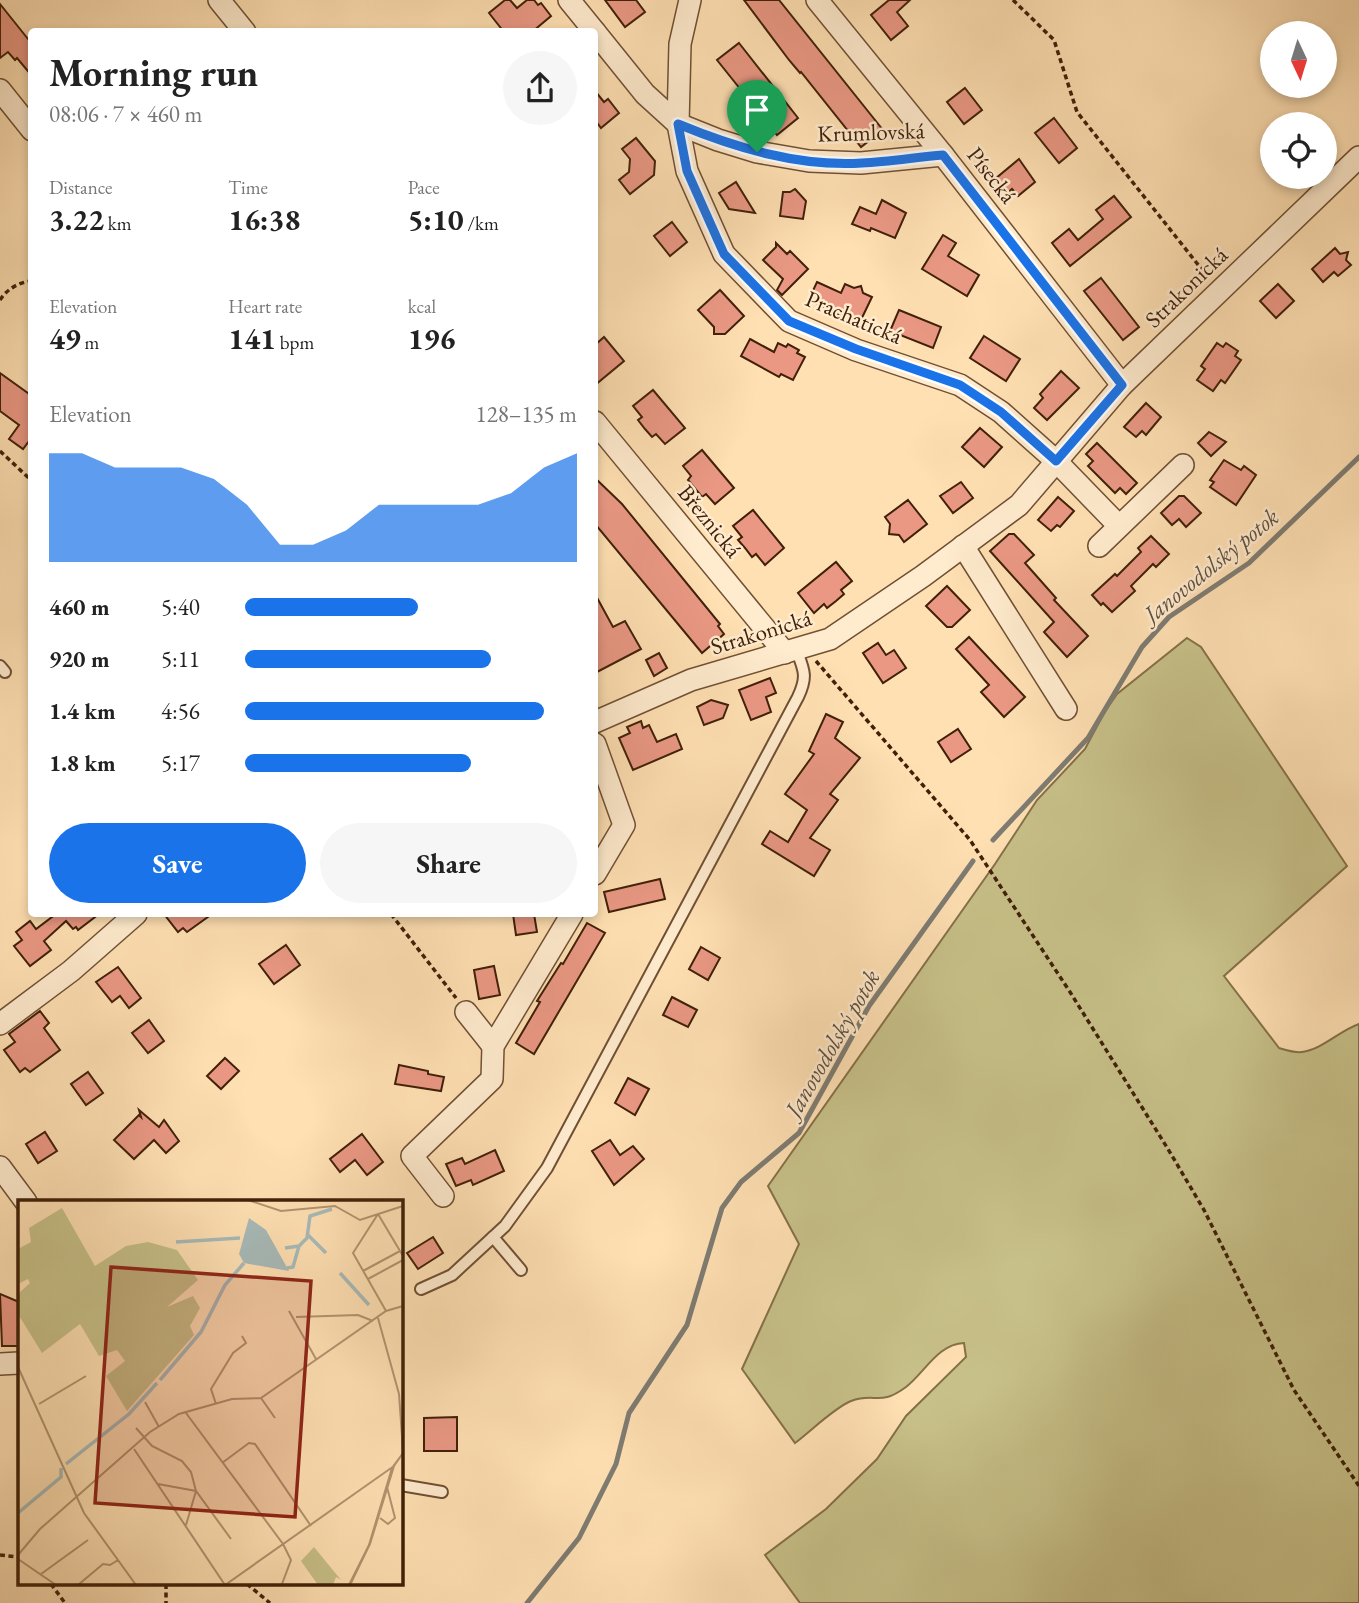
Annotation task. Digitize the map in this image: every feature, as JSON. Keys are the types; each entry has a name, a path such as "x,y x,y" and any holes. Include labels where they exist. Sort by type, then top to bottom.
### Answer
{"street":[{"path":"219,0 242,28"},
{"name":"Krumlovská","path":"569,0 592,28"},
{"name":"Prachatická","path":"690,0 680,44 678,124 687,171 724,254 789,321 856,349 960,385 1001,412 1056,461"},
{"name":"Písecká","path":"817,0 943,155 1122,385"},
{"name":"Krumlovská","path":"598,36 645,94 678,124 718,140 757,152 810,161 861,163 943,155"},
{"path":"0,90 28,125"},
{"name":"Strakonická","path":"598,721 691,680 830,639 1019,505 1122,385 1359,157"},
{"name":"Březnická","path":"598,425 795,650"},
{"path":"1056,461 1119,526"},
{"path":"1099,547 1183,465"},
{"path":"963,546 1066,709"},
{"path":"598,752 624,825 598,869"},
{"path":"0,1024 71,971 133,917"},
{"path":"443,1196 412,1156 492,1079 493,1046 570,917"},
{"path":"466,1012 493,1046"},
{"path":"0,1167 25,1200"},
{"path":"0,1364 18,1363"}],"lane":[{"path":"421,1289 452,1275 505,1226 547,1168 798,697 805,682 805,672 795,650"},
{"path":"493,1237 521,1270"},
{"path":"402,1485 442,1492"}],"path":[{"path":"1013,0 1054,40 1077,112 1219,292"},
{"path":"0,300 4,293 28,281"},
{"path":"0,451 28,477"},
{"path":"795,650 970,840 1070,992 1168,1149 1204,1210 1294,1390 1359,1486"},
{"path":"393,917 466,1012"},
{"path":"0,1555 18,1557"},
{"path":"52,1586 65,1603"},
{"path":"249,1586 270,1603"}],"shaded area":[{"path":"1187,638 1201,647 1347,866 1224,976 1279,1048 1296,1052 1310,1050 1359,1024 1359,1603 800,1603 765,1555 826,1509 877,1459 906,1416 966,1357 964,1343 947,1348 897,1393 844,1404 795,1443 742,1369 799,1244 768,1186 995,864 1037,800 1085,749 1117,694"}],"building":[{"path":"505,0 510,0 517,8 527,0 534,0 538,5 541,3 551,16 537,28 501,28 489,13"},
{"path":"605,0 636,0 645,12 625,27"},
{"path":"744,0 779,0 883,130 861,147 789,60"},
{"path":"889,0 910,0 897,12 908,26 891,40 871,15"},
{"path":"0,4 28,39 28,71 8,52 0,58"},
{"path":"739,43 798,118 777,135 717,60"},
{"path":"965,88 982,110 964,124 947,102"},
{"path":"598,95 604,102 608,99 619,113 601,128 598,124"},
{"path":"1054,118 1077,148 1059,163 1035,133"},
{"path":"636,138 655,161 654,175 630,194 619,180 629,172 630,159 622,149"},
{"path":"1019,159 1035,182 1018,196 1012,189 1006,194 995,179"},
{"path":"736,182 755,213 729,209 719,193"},
{"path":"795,189 806,201 803,219 780,216 783,192"},
{"path":"1114,196 1131,217 1070,266 1052,243 1069,229 1078,240 1103,219 1096,210"},
{"path":"882,200 906,213 895,238 852,224 860,207 876,214"},
{"path":"672,222 687,242 670,256 654,236"},
{"path":"943,235 956,243 948,256 979,275 967,296 922,269"},
{"path":"776,243 787,254 790,251 808,269 782,295 777,290 783,279 763,260 776,247"},
{"path":"1335,248 1340,254 1348,252 1346,260 1351,265 1338,276 1334,272 1323,282 1312,269"},
{"path":"1101,278 1139,327 1123,340 1084,291"},
{"path":"817,282 841,293 845,284 854,288 861,286 863,293 872,297 858,326 809,299"},
{"path":"1278,284 1294,301 1276,318 1260,301"},
{"path":"720,290 744,316 725,334 714,334 714,327 698,310"},
{"path":"899,310 941,327 933,348 890,331"},
{"path":"984,336 1020,359 1006,381 970,358"},
{"path":"604,337 624,361 598,383 598,342"},
{"path":"750,339 774,352 778,343 786,347 788,344 799,350 797,353 805,357 793,380 781,374 779,377 741,356"},
{"path":"1217,343 1223,347 1226,343 1238,351 1235,356 1241,360 1225,383 1221,380 1213,391 1197,380 1205,369 1201,366"},
{"path":"1061,371 1079,388 1047,420 1034,408 1043,398 1040,394"},
{"path":"0,373 28,393 28,442 23,449 9,439 19,425 0,411"},
{"path":"653,390 685,428 665,444 656,434 652,437 645,429 638,420 642,417 633,406"},
{"path":"1146,403 1161,417 1146,435 1142,431 1136,437 1124,427"},
{"path":"980,428 1002,447 984,467 962,447"},
{"path":"1209,432 1226,442 1211,456 1198,443"},
{"path":"1097,443 1137,483 1126,494 1120,488 1115,493 1088,466 1093,461 1086,454"},
{"path":"702,450 734,488 715,504 706,494 702,497 688,480 691,476 683,466"},
{"path":"1224,460 1241,470 1244,466 1256,475 1236,505 1210,487 1214,482 1210,480"},
{"path":"598,481 622,504 720,624 718,626 724,634 702,653 598,528"},
{"path":"961,482 973,498 953,513 940,496"},
{"path":"1179,496 1184,496 1201,513 1186,527 1179,519 1172,525 1161,513"},
{"path":"1058,497 1074,511 1060,527 1057,525 1051,531 1038,520"},
{"path":"908,500 927,524 904,542 899,535 889,534 890,524 885,517"},
{"path":"753,510 784,548 765,565 756,554 752,557 738,540 742,537 733,526"},
{"path":"1009,534 1014,534 1034,555 1025,563 1056,598 1054,600 1088,636 1067,657 1044,632 1054,622 990,551"},
{"path":"1151,536 1169,554 1156,567 1153,564 1131,586 1135,591 1112,612 1092,595 1115,574 1117,576 1141,552 1138,548"},
{"path":"836,562 852,581 841,590 844,594 836,601 827,608 824,604 814,613 798,593"},
{"path":"947,586 970,610 952,627 947,627 926,606"},
{"path":"598,600 613,627 625,621 641,649 598,671"},
{"path":"969,637 1025,697 1004,717 981,692 989,685 956,649"},
{"path":"878,643 886,655 894,650 906,668 883,683 863,653"},
{"path":"659,653 667,668 654,676 646,660"},
{"path":"770,678 776,693 766,697 771,712 751,720 739,690"},
{"path":"711,700 728,705 723,718 704,725 697,707"},
{"path":"826,714 843,722 835,738 860,758 830,794 838,800 810,838 830,850 814,876 762,844 770,831 788,842 807,810 785,794 814,754 809,751"},
{"path":"641,721 643,728 649,725 657,742 676,734 682,749 633,770 619,738 630,733 627,727"},
{"path":"958,729 971,749 951,762 938,742"},
{"path":"660,879 665,899 609,912 604,892"},
{"path":"52,917 95,917 78,930 76,927 73,929 66,921 44,941 51,950 30,966 14,946 22,940 16,932 30,921 36,929"},
{"path":"166,917 208,917 187,932 183,928 178,932"},
{"path":"513,917 534,917 537,932 516,935"},
{"path":"587,923 605,933 534,1054 516,1043 540,1002 537,1001"},
{"path":"286,945 300,965 274,984 259,964"},
{"path":"701,947 720,958 708,980 689,969"},
{"path":"494,966 500,995 479,999 474,970"},
{"path":"118,967 141,998 129,1008 120,996 112,1002 96,982"},
{"path":"672,997 697,1010 688,1027 663,1015"},
{"path":"40,1011 49,1023 44,1028 60,1050 30,1072 25,1068 20,1072 4,1050 15,1042 9,1034"},
{"path":"149,1020 164,1041 148,1053 132,1033"},
{"path":"225,1058 239,1071 221,1089 207,1076"},
{"path":"399,1065 444,1077 441,1091 395,1084"},
{"path":"88,1072 103,1093 86,1105 71,1084"},
{"path":"628,1078 649,1089 635,1115 615,1103"},
{"path":"139,1110 159,1127 164,1120 179,1141 166,1153 154,1140 134,1159 114,1140 139,1115 141,1117"},
{"path":"45,1132 57,1151 38,1163 26,1144"},
{"path":"362,1134 383,1162 367,1175 355,1160 340,1172 330,1159"},
{"path":"610,1140 620,1155 633,1146 644,1159 614,1185 592,1151"},
{"path":"495,1150 504,1171 473,1185 471,1180 456,1186 446,1164 462,1158 465,1164"},
{"path":"433,1237 443,1253 418,1269 407,1253"},
{"path":"0,1294 18,1302 18,1346 2,1346"},
{"path":"457,1417 457,1451 424,1451 424,1418"}],"waterway":[{"name":"Janovodolský potok","path":"993,840 1088,738 1142,647 1169,617 1249,563 1359,457"},
{"name":"Janovodolský potok","path":"527,1603 579,1538 616,1464 629,1413 687,1325 722,1208 741,1182 799,1133 869,1006 973,861"}],"route":[{"path":"678,124 757,152 810,161 861,163 943,155 1122,385 1056,461 1001,412 960,385 856,349 789,321 724,254 687,171 678,124"}]}
